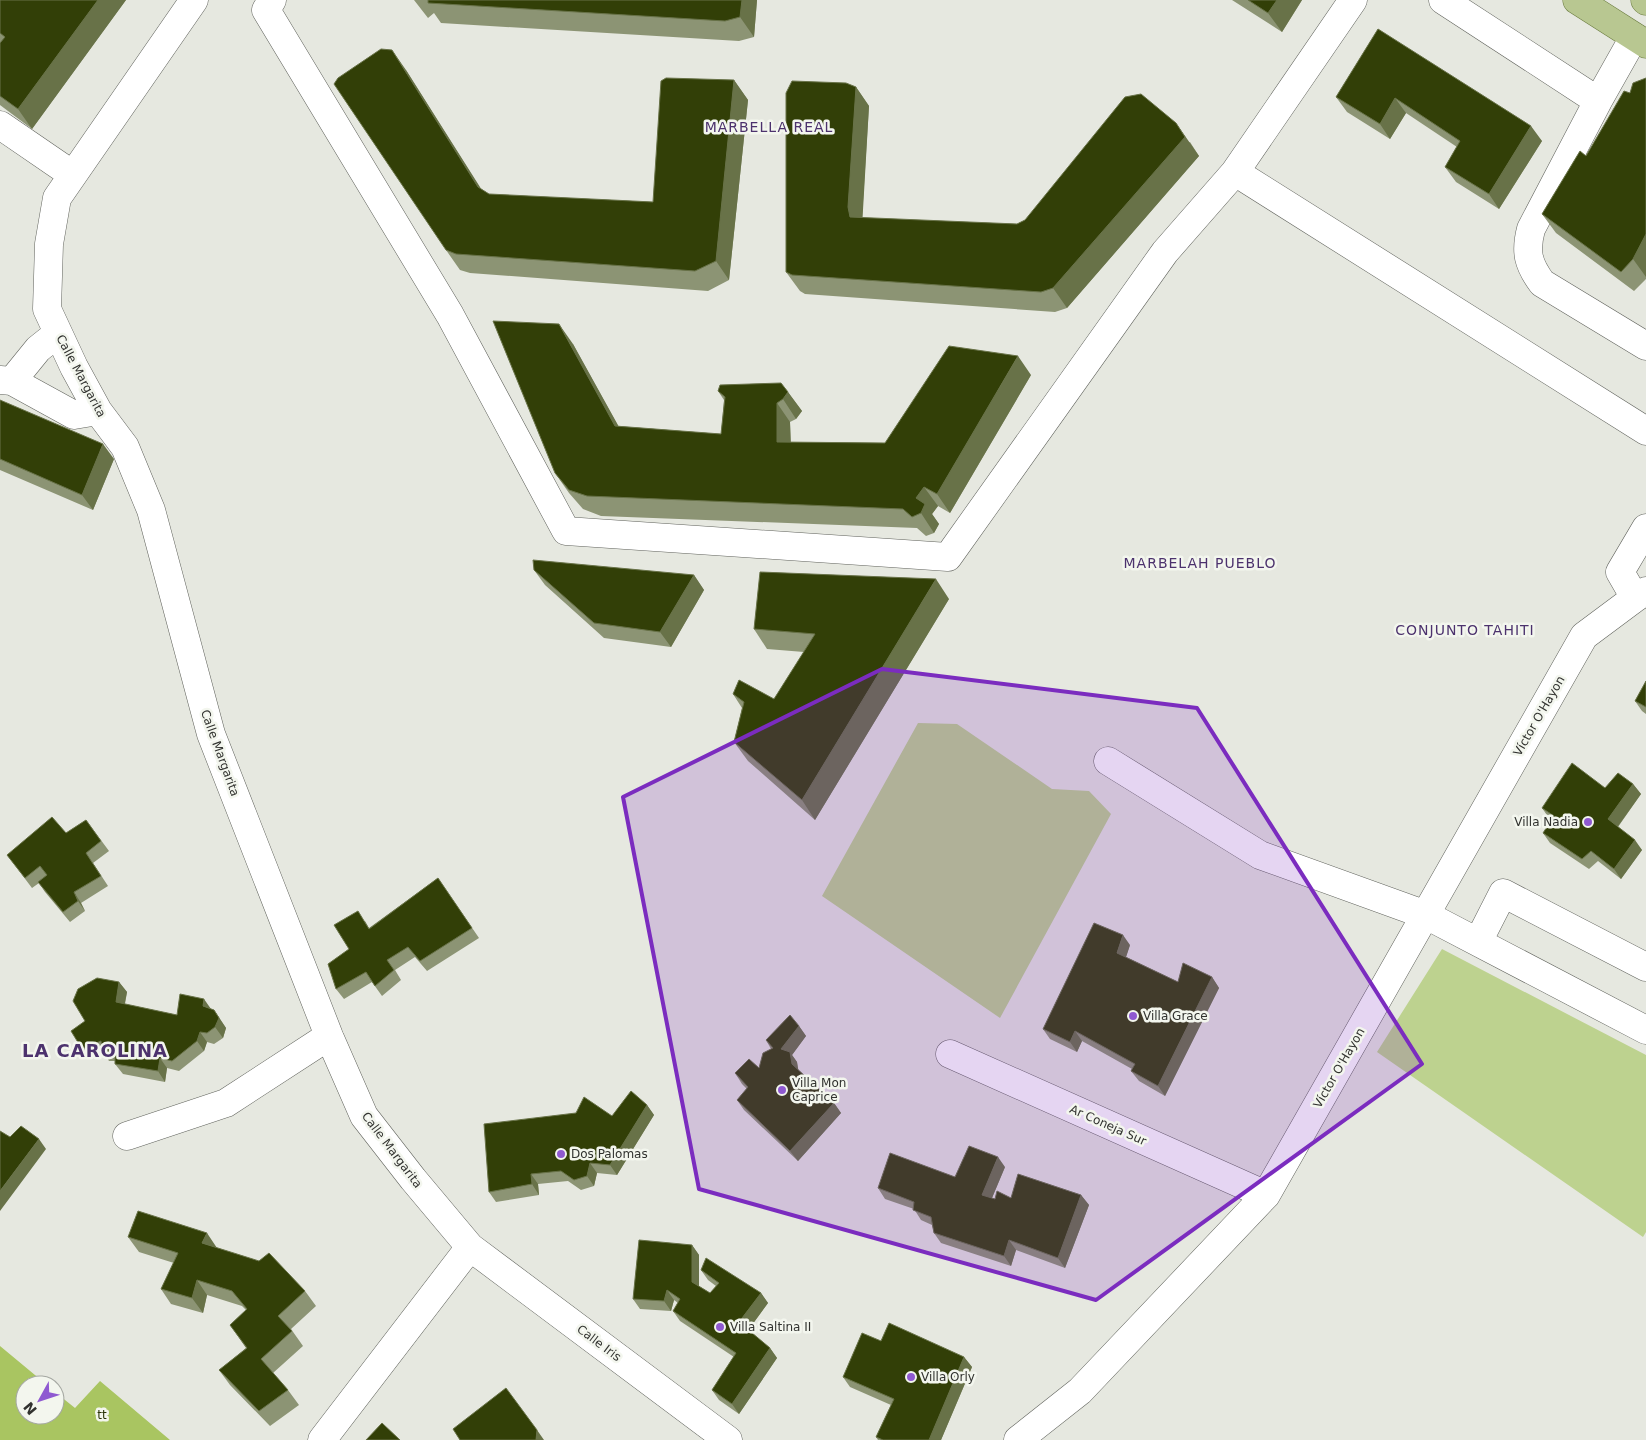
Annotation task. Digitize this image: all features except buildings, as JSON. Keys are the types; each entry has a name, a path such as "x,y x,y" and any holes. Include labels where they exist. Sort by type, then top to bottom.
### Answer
{"main road":[{"path":"1578,0 1640,41"}],"street":[{"name":"Calle Margarita","path":"194,0 57,198 49,244 47,310 74,367 98,411 125,447 151,510 211,734 329,1036 364,1116 413,1179 470,1247"},
{"path":"272,0 266,10 450,315 566,530 948,557 1165,252 1235,172 1353,0"},
{"path":"1443,0 1598,101"},
{"path":"1640,41 1598,101 1531,229 1528,243 1528,258 1533,271 1542,283 1646,346"},
{"path":"0,125 73,174"},
{"path":"1235,172 1646,431"},
{"path":"58,333 38,349 6,380 74,416 98,411"},
{"path":"1640,595 1620,572 1646,528"},
{"name":"Víctor O'Hayon","path":"1018,1440 1080,1392 1266,1195 1584,636 1640,595"},
{"path":"1108,761 1260,855 1426,915 1646,1030"},
{"path":"1478,942 1503,893 1646,967"},
{"path":"127,1136 226,1103 329,1036"},
{"name":"Ar Coneja Sur","path":"950,1054 1266,1195"},
{"path":"322,1440 470,1247"},
{"name":"Calle Iris","path":"470,1247 728,1440"}],"highlighted area":[{"path":"882,669 1197,708 1422,1064 1096,1300 699,1189 623,797"}],"green space":[{"path":"918,723 957,724 1052,789 1089,791 1111,814 1000,1018 822,896"},
{"path":"1442,949 1646,1055 1646,1232 1643,1237 1377,1052"},
{"name":"tt","path":"0,1346 35,1375 15,1375 15,1425 65,1425 65,1400 75,1408 100,1381 170,1440 0,1440"}],"place":[{"name":"Villa Nadia","path":"1588,822"},
{"name":"Villa Grace","path":"1133,1016"},
{"name":"Villa Mon Caprice","path":"782,1090"},
{"name":"Dos Palomas","path":"561,1154"},
{"name":"Villa Saltina II","path":"720,1327"},
{"name":"Villa Orly","path":"911,1377"}],"district":[{"name":"MARBELLA REAL","path":"769,127"},
{"name":"MARBELAH PUEBLO","path":"1200,563"},
{"name":"CONJUNTO TAHITI","path":"1465,630"},
{"name":"LA CAROLINA","path":"95,1051"}]}
